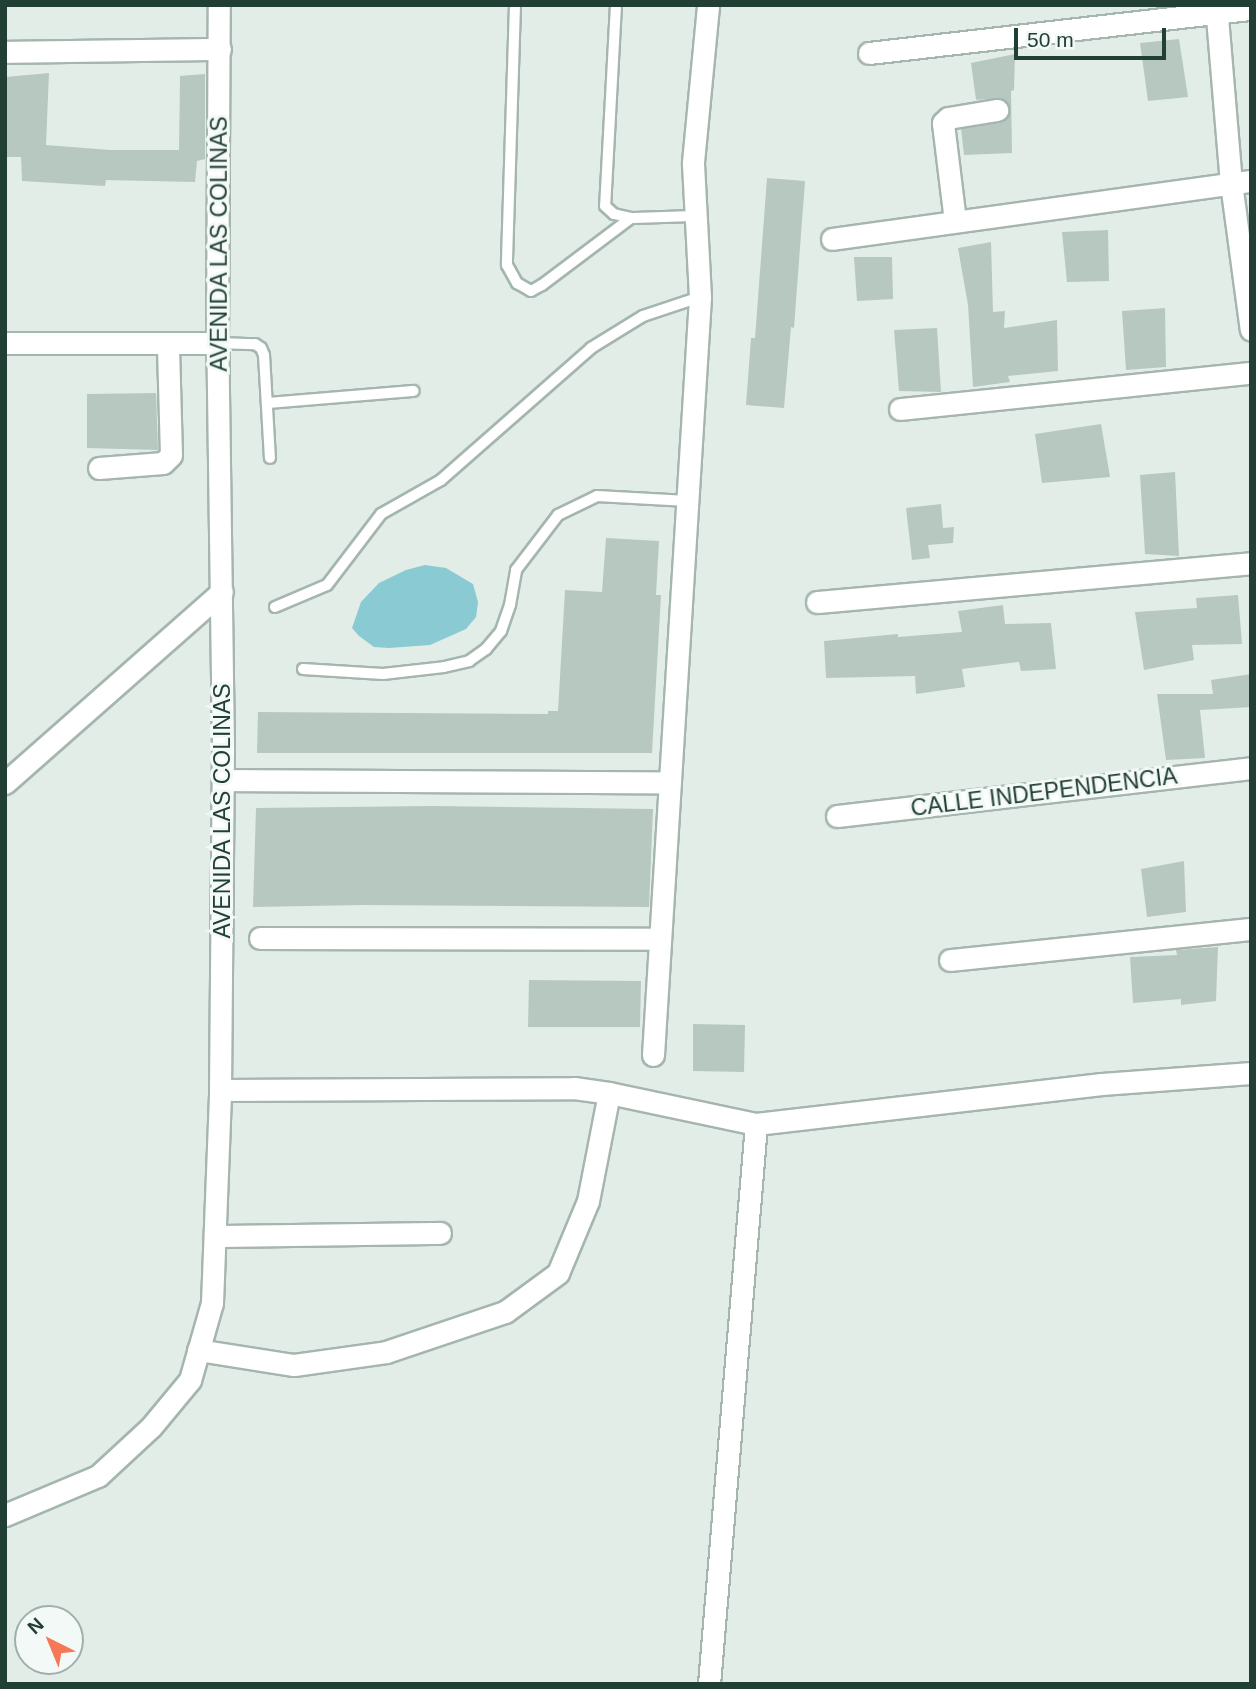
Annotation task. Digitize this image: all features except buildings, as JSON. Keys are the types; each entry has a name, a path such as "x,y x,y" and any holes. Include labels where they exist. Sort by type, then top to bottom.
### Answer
{"street":[{"name":"AVENIDA LAS COLINAS","path":"5,1515 98,1476 151,1427 190,1380 212,1303 220,1090 223,780 217,343 219,5"},
{"path":"653,1055 700,297 693,162 708,5"},
{"path":"1216,9 1241,182 1251,330"},
{"path":"869,53 1216,9 1251,9"},
{"path":"5,52 220,49"},
{"path":"955,222 943,123 948,118 997,110"},
{"path":"832,239 1241,182"},
{"path":"5,343 217,343"},
{"path":"99,468 163,463 172,455 168,345"},
{"path":"900,409 1251,373"},
{"path":"817,601 1251,563"},
{"path":"5,783 222,592"},
{"name":"CALLE INDEPENDENCIA","path":"837,816 1251,768"},
{"path":"223,780 670,782"},
{"path":"950,960 1251,929"},
{"path":"260,938 660,939"},
{"path":"220,1090 574,1088 756,1125 1102,1084 1251,1073"},
{"path":"198,1350 294,1365 386,1353 505,1312 558,1273 587,1201 609,1093"},
{"path":"709,1684 756,1125"},
{"path":"215,1236 440,1233"}],"lane":[{"path":"514,5 507,265 517,283 531,291 631,219"},
{"path":"617,5 605,206 614,214 631,219 696,216"},
{"path":"275,607 327,585 381,514 441,480 591,348 643,316 700,297"},
{"path":"217,343 255,344 261,348 270,458"},
{"path":"267,403 414,391"},
{"path":"303,670 383,674 469,661 486,649 501,631 510,605 516,570 558,515 597,496 688,501"}],"water":[{"path":"425,565 446,568 473,584 478,602 476,617 466,629 430,645 389,648 374,647 359,636 352,628 361,602 379,583 406,570"}]}
